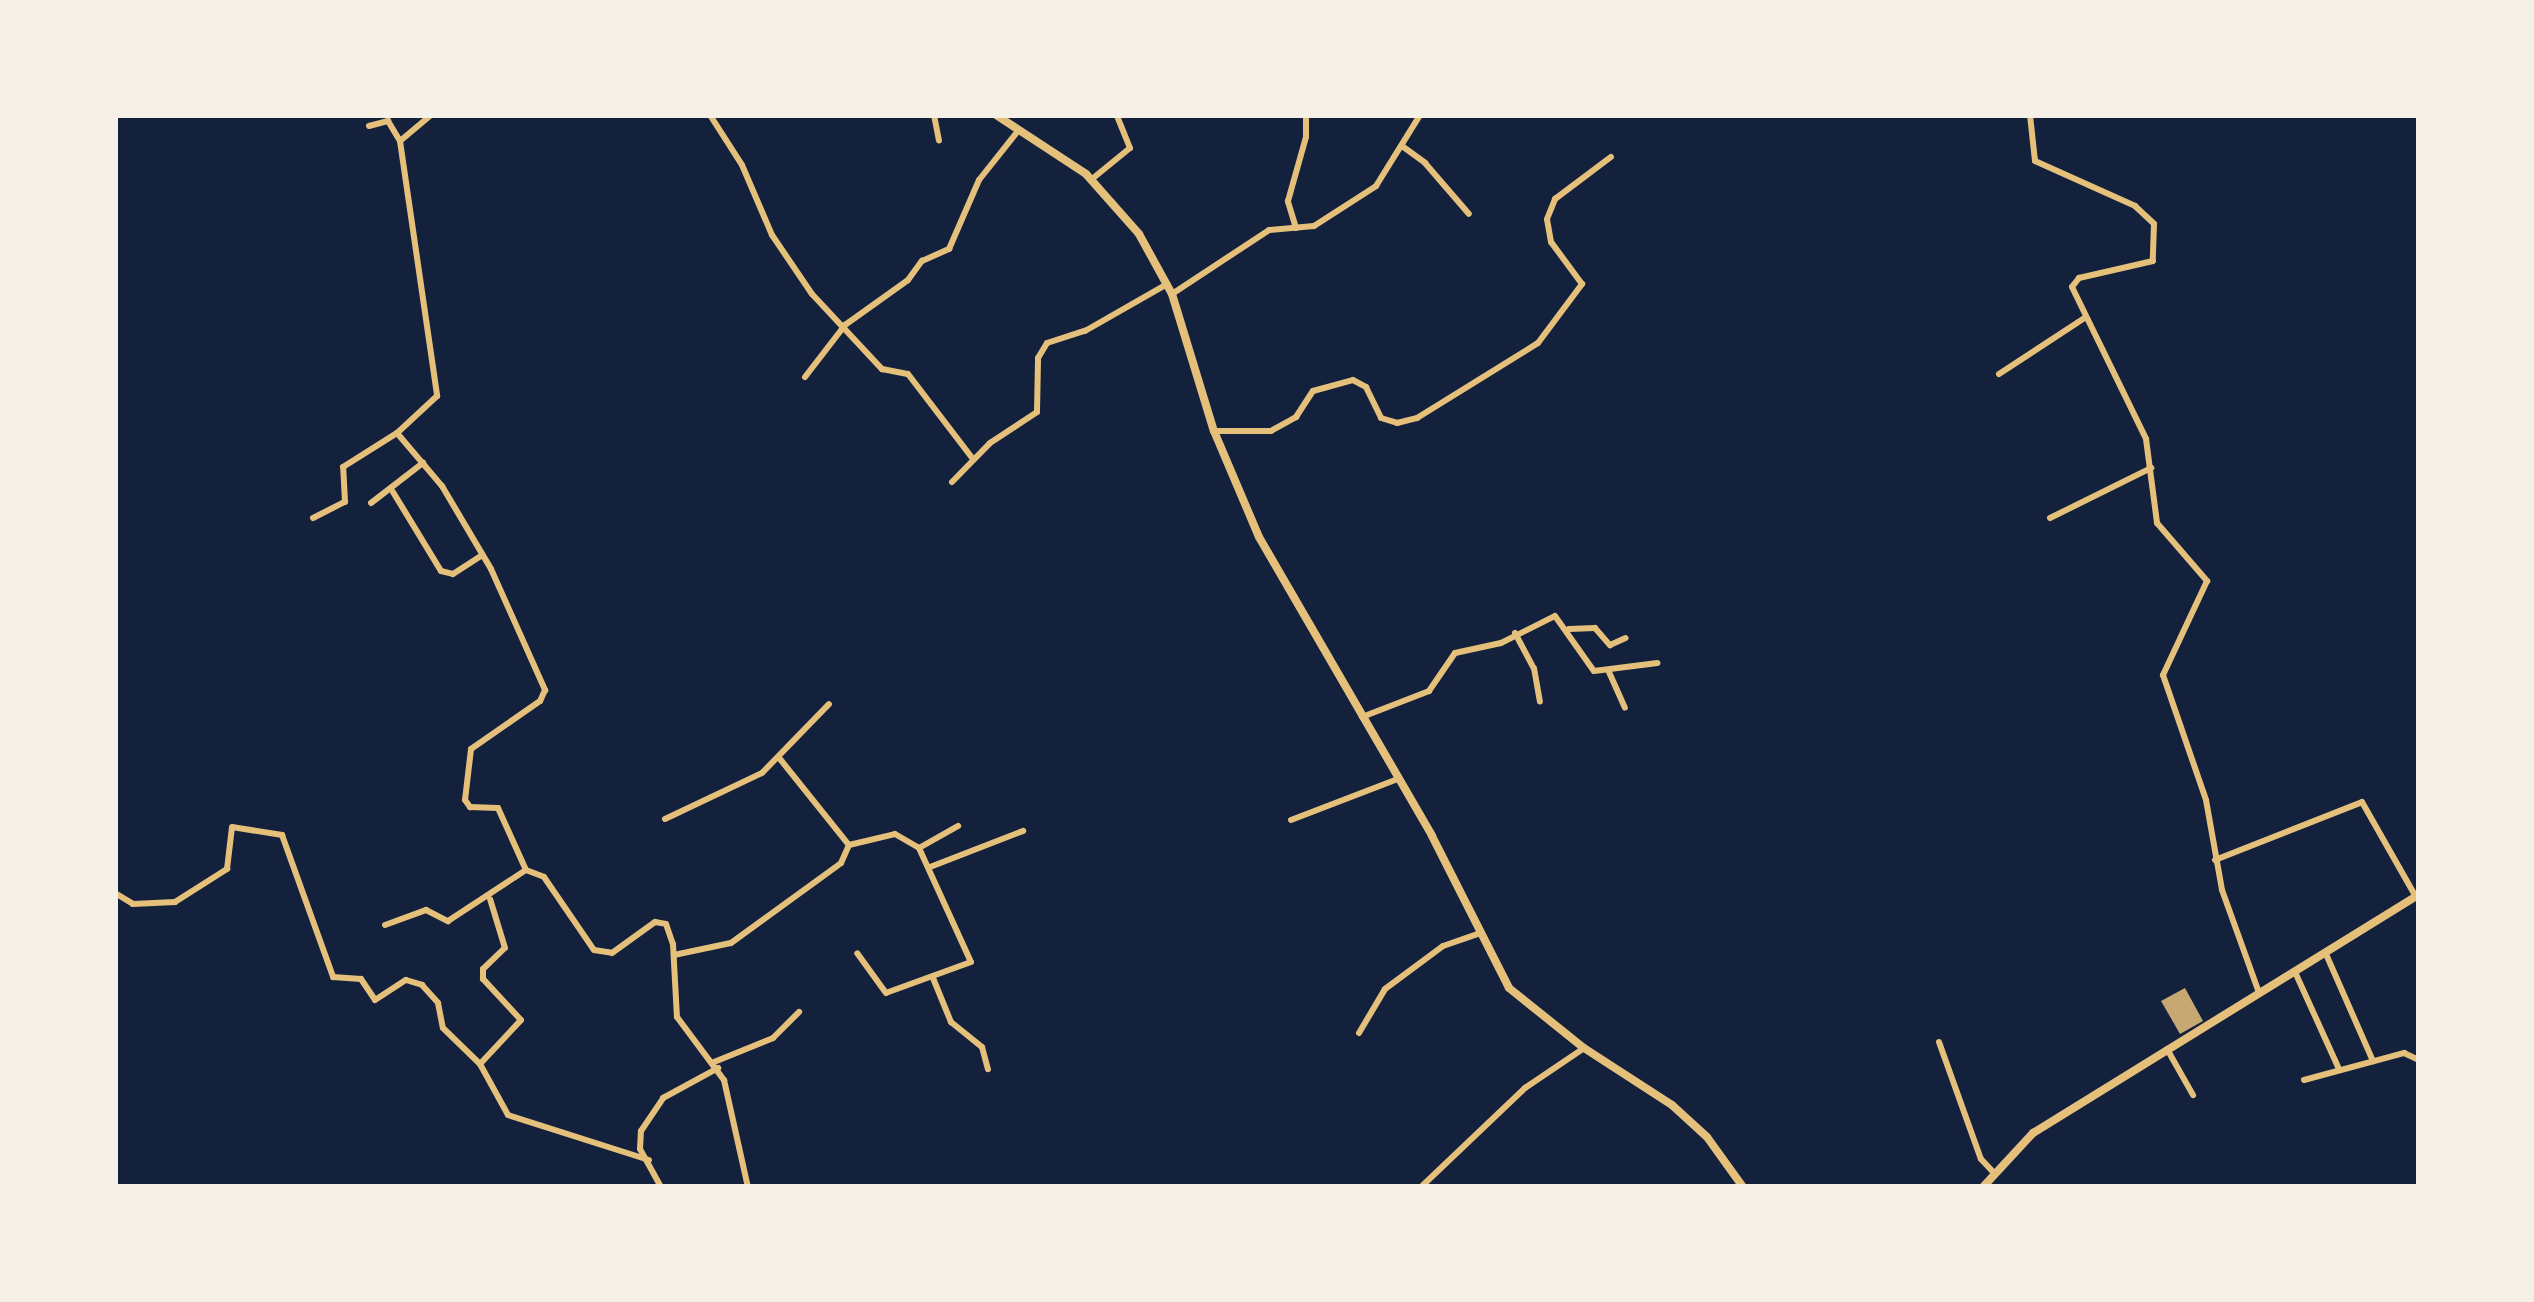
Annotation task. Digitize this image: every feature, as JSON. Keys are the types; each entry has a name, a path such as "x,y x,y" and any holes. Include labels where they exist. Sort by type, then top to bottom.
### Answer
{"street":[{"path":"400,141 431,115"},
{"path":"710,115 742,165 772,235 812,294 882,369 908,374 973,459"},
{"path":"934,115 939,141"},
{"path":"996,115 1092,179 1140,234 1172,294 1214,430 1292,604 1398,779 1509,988 1584,1048 1672,1105 1708,1137 1743,1187"},
{"path":"1092,179 1130,148 1116,115"},
{"path":"1296,228 1288,201 1306,138 1306,115"},
{"path":"1172,294 1268,230 1296,228 1333,217 1376,186 1420,115"},
{"path":"2030,115 2035,162 2135,206 2154,224 2153,261 2073,281 2086,317 2140,422 2152,467 2157,523 2207,584 2163,670 2177,730 2206,800 2215,860 2260,993"},
{"path":"313,518 345,502 343,466 434,403 437,388 400,141 388,121 370,126"},
{"path":"805,377 845,325 908,280 922,261 949,249 978,180 1018,131"},
{"path":"1402,146 1426,162 1468,214"},
{"path":"1214,430 1283,426 1313,392 1353,380 1366,387 1381,418 1397,424 1438,408 1523,354 1551,328 1582,284 1547,233 1555,199 1611,157"},
{"path":"952,482 973,459 1037,412 1038,358 1047,343 1084,330 1167,284"},
{"path":"1999,374 2086,317"},
{"path":"397,432 423,463 482,555 545,694 471,749 465,800 470,807 498,808 526,870 544,877 600,953 620,950 658,920 670,931 677,1016 716,1065 748,1187"},
{"path":"372,503 393,492 423,463"},
{"path":"2050,518 2152,467"},
{"path":"393,492 440,571 453,574 482,555"},
{"path":"1362,718 1404,696 1424,695 1455,653 1555,616 1568,628 1588,666 1609,672 1657,663"},
{"path":"1568,628 1595,628 1610,645 1626,638"},
{"path":"1516,633 1534,668 1540,702"},
{"path":"1609,672 1626,708"},
{"path":"665,819 780,759 829,704"},
{"path":"780,759 848,845"},
{"path":"1291,820 1398,779"},
{"path":"1983,1187 2034,1133 2418,896 2362,802 2215,860"},
{"path":"920,848 958,826"},
{"path":"115,893 133,904 175,902 227,869 232,827 270,829 288,842 331,975 361,979 375,1000 406,980 422,985 438,1003 443,1028 480,1064 514,1118 648,1160"},
{"path":"930,867 1023,831"},
{"path":"848,845 889,833 920,848 971,962 886,993 857,953"},
{"path":"674,955 731,943 841,862 848,845"},
{"path":"385,924 426,910 448,922 490,900 526,870"},
{"path":"480,1064 521,1020 482,973 506,948 490,900"},
{"path":"1359,1032 1385,989 1443,946 1478,934"},
{"path":"2326,954 2372,1061"},
{"path":"2295,972 2340,1069"},
{"path":"933,978 952,1022 982,1047 988,1069"},
{"path":"662,1187 639,1140 658,1104 716,1065 773,1038 799,1012"},
{"path":"1939,1042 1980,1159 1994,1172"},
{"path":"1421,1187 1525,1088 1584,1048"},
{"path":"2167,1050 2193,1094"},
{"path":"2304,1080 2404,1053 2419,1060"}],"building":[{"path":"2185,988 2203,1021 2180,1034 2161,1001"}]}
